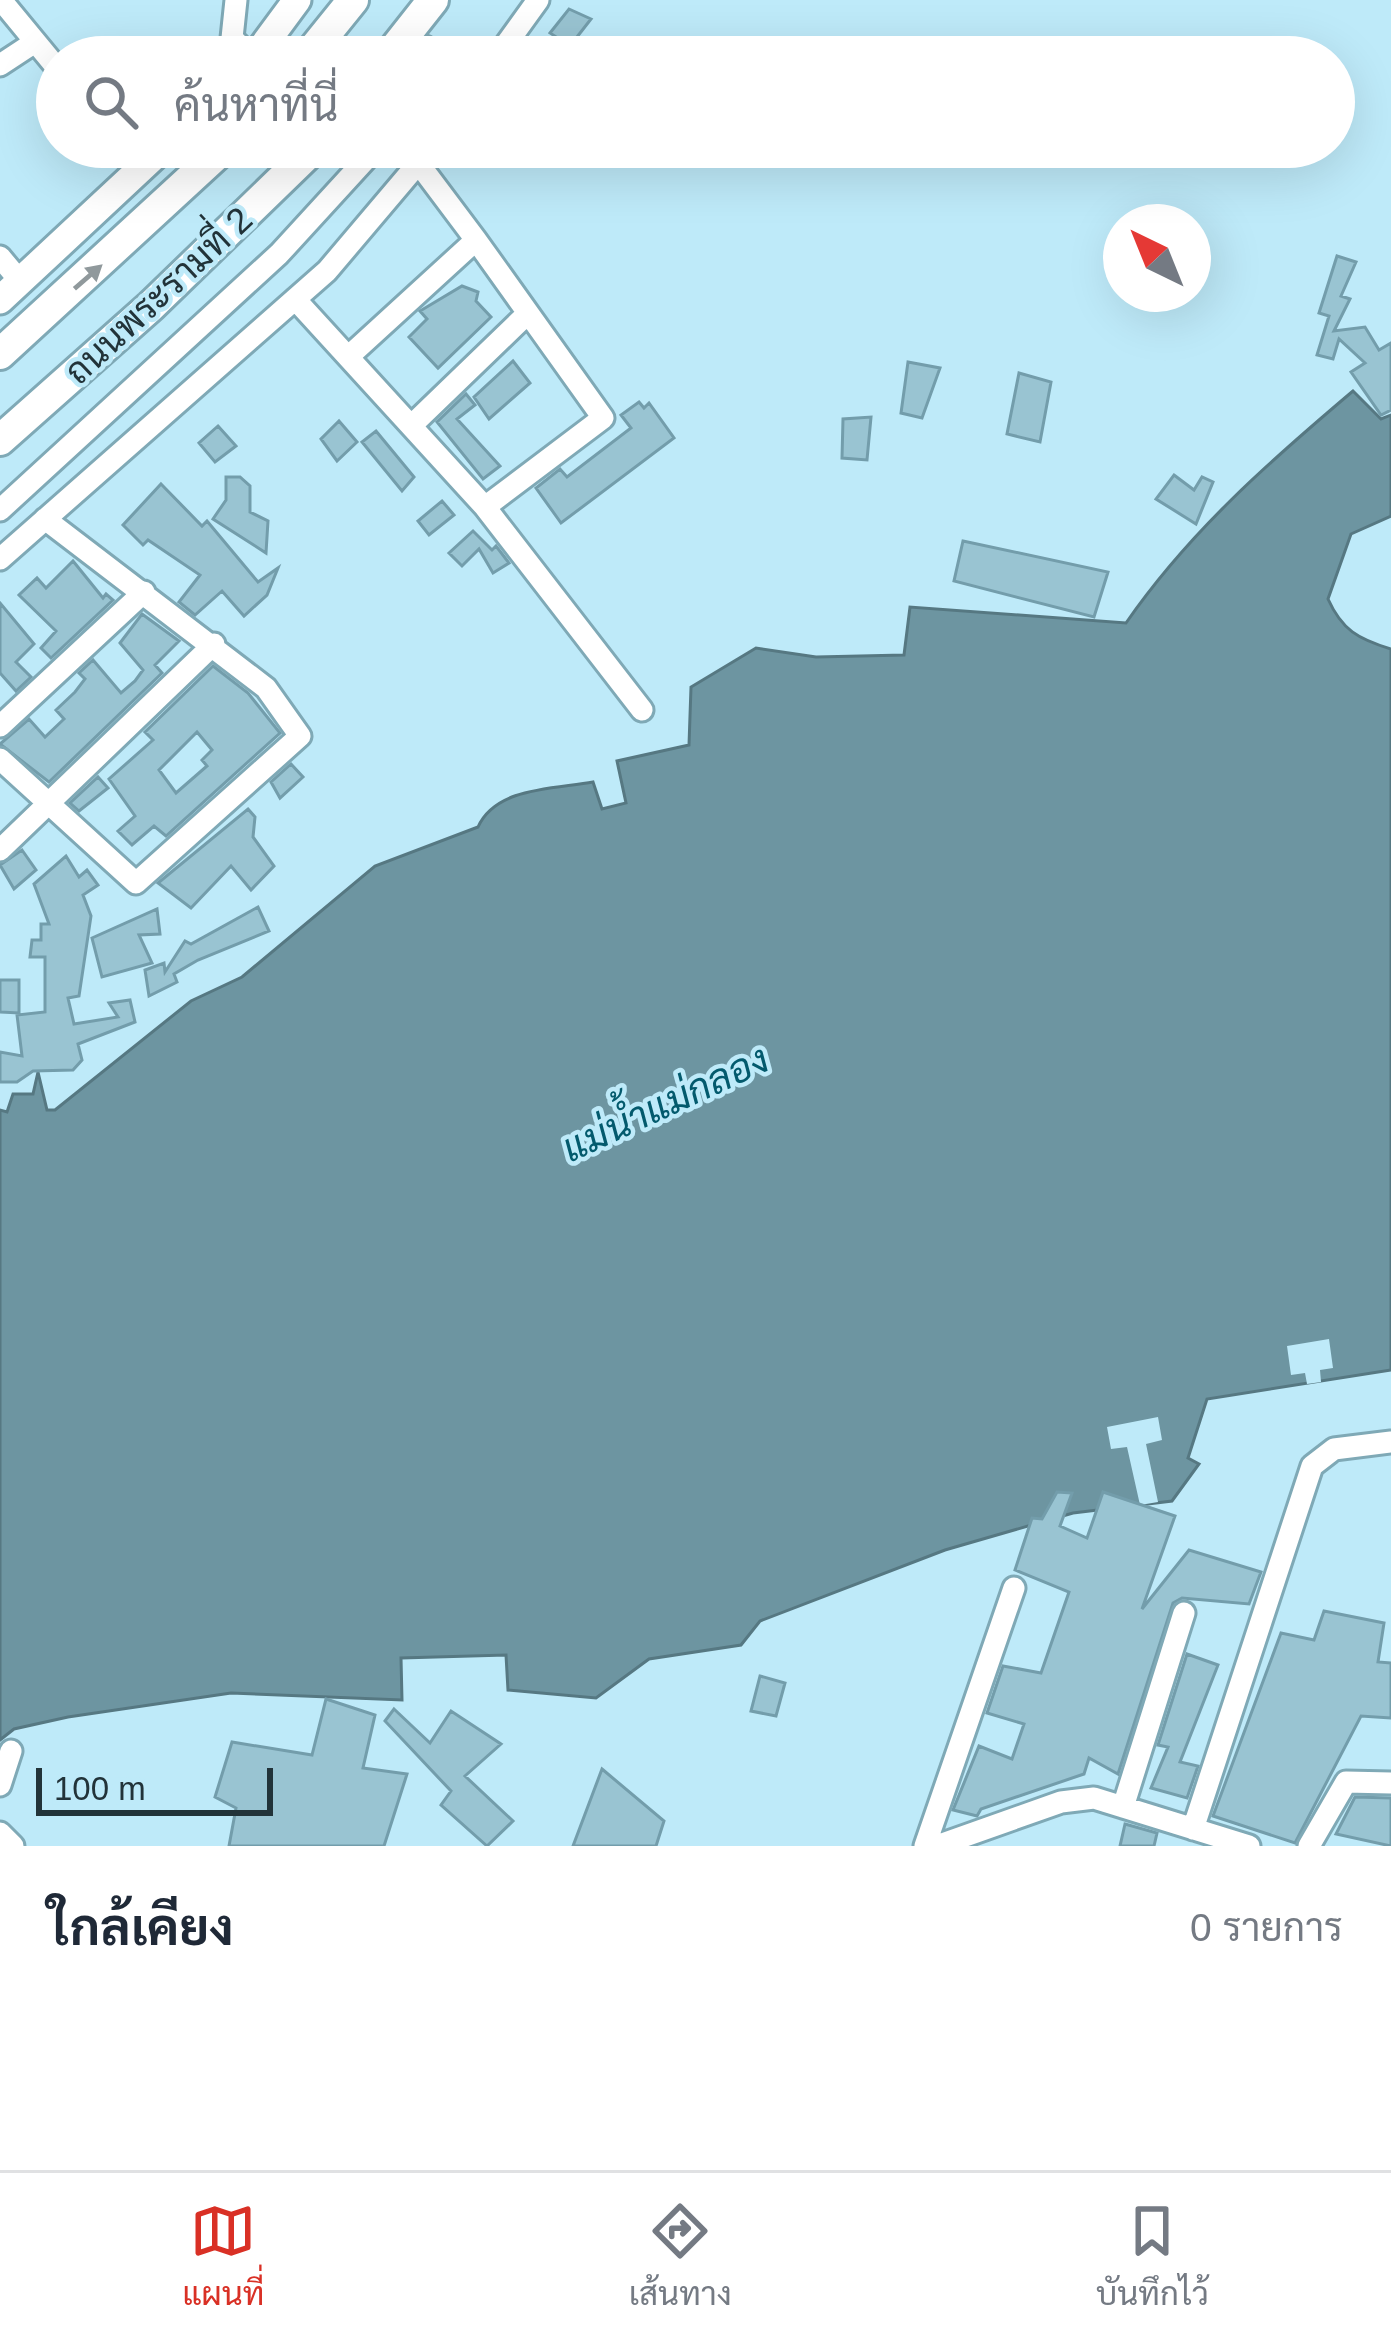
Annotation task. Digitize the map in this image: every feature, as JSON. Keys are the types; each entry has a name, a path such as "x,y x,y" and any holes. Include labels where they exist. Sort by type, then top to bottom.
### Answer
{"highway":[{"path":"324,36 353,0"},
{"path":"405,36 433,0"},
{"name":"ถนนพระรามที่ 2","path":"0,354 202,168"},
{"name":"ถนนพระรามที่ 2","path":"0,440 151,306 292,168"}],"main road":[{"path":"269,36 297,0"},
{"path":"10,291 124,168"}],"street":[{"path":"1,0 36,44"},
{"path":"232,36 236,0"},
{"path":"512,36 538,0"},
{"path":"0,65 34,42"},
{"path":"0,510 279,254 358,168"},
{"path":"0,559 327,271 415,168"},
{"path":"432,168 525,316 603,418 485,507"},
{"path":"348,357 476,240"},
{"path":"0,257 10,291"},
{"path":"295,299 485,507 642,710"},
{"path":"411,426 525,316"},
{"path":"0,759 136,883 300,736 266,688 45,519"},
{"path":"0,726 144,592"},
{"path":"0,850 214,644"},
{"path":"1193,1829 1312,1466 1334,1449 1391,1442"},
{"path":"925,1846 1014,1588"},
{"path":"1123,1807 1184,1613"},
{"path":"0,1786 10,1751"},
{"path":"1309,1846 1346,1782 1391,1783"},
{"path":"937,1846 1061,1802 1094,1798 1250,1846"},
{"path":"0,1833 13,1846"}],"water":[{"name":"แม่น้ำแม่กลอง","path":"1353,391 1381,419 1391,415 1391,516 1351,534 1328,599 1352,632 1391,649 1391,1370 1207,1399 1188,1458 1199,1464 1172,1501 1073,1513 945,1550 760,1621 741,1645 649,1659 596,1698 508,1690 506,1655 401,1658 402,1700 231,1693 68,1717 14,1729 0,1740 0,1110 7,1112 13,1094 33,1094 38,1072 47,1110 55,1110 191,1001 242,977 375,866 478,827 498,804 512,797 593,782 602,809 626,803 617,761 689,745 691,687 756,648 816,657 904,655 910,607 1126,623 1203,528"}],"pier":[{"path":"1329,1339 1333,1368 1320,1370 1321,1382 1307,1384 1305,1373 1291,1375 1287,1346"},
{"path":"1158,1417 1162,1440 1146,1444 1158,1502 1140,1505 1127,1447 1111,1449 1107,1427"}],"building":[{"path":"569,9 591,19 578,36 550,33"},
{"path":"1337,256 1356,262 1341,296 1350,299 1334,331 1365,327 1379,350 1391,343 1391,410 1381,415 1351,372 1365,363 1339,339 1333,359 1317,355 1329,316 1319,313"},
{"path":"462,286 478,292 476,301 491,317 438,368 409,337 427,319 420,311"},
{"path":"513,361 530,383 489,419 474,397"},
{"path":"908,362 940,368 922,418 901,413"},
{"path":"1019,373 1051,382 1040,442 1007,434"},
{"path":"466,394 475,405 457,419 500,466 483,479 437,422"},
{"path":"639,402 644,408 649,403 674,438 561,523 536,488 560,469 567,477 631,428 621,415"},
{"path":"871,417 867,460 842,458 843,419"},
{"path":"339,421 357,442 337,461 321,439"},
{"path":"218,426 236,446 215,462 199,443"},
{"path":"376,431 414,477 402,491 362,442"},
{"path":"1174,475 1194,490 1202,477 1213,482 1196,524 1156,499"},
{"path":"226,477 240,477 250,486 250,512 268,521 266,553 213,519 226,500"},
{"path":"161,484 202,526 207,521 258,582 278,568 267,595 244,616 222,591 195,615 179,602 200,575 148,540 143,545 123,525"},
{"path":"442,501 454,515 429,535 418,521"},
{"path":"473,531 492,550 496,546 509,563 493,573 479,549 462,566 449,553"},
{"path":"963,541 1108,572 1094,617 954,581"},
{"path":"73,561 103,598 106,594 113,600 51,658 41,648 56,631 19,595 37,578 46,588"},
{"path":"0,603 34,644 16,662 31,677 16,691 0,673"},
{"path":"142,614 179,641 155,665 162,673 49,782 0,744 29,719 45,737 64,719 56,710 85,679 79,673 93,660 121,693 135,681 143,670 120,643"},
{"path":"213,666 248,693 280,733 166,836 154,826 132,845 118,831 135,816 109,779 153,740 145,732","holes":["197,732 212,750 202,760 207,766 176,793 159,770"]},
{"path":"291,764 303,777 280,798 271,782"},
{"path":"98,777 108,788 79,811 70,803"},
{"path":"248,809 255,817 253,837 274,866 251,890 231,866 191,908 158,883"},
{"path":"22,850 36,870 14,889 0,865"},
{"path":"66,856 79,877 87,870 98,885 83,895 91,916 79,996 68,998 74,1024 118,1017 109,1003 130,1000 135,1022 78,1044 82,1060 73,1070 33,1071 17,1082 0,1082 0,1052 22,1056 17,1015 45,1012 45,957 30,957 32,940 41,940 41,924 49,924 34,884"},
{"path":"258,907 269,931 198,960 174,974 177,982 149,996 145,970 164,963 165,972 185,941 191,944"},
{"path":"157,909 160,934 139,935 152,963 102,977 92,938"},
{"path":"0,980 19,980 19,1013 0,1012"},
{"path":"1057,1492 1072,1493 1060,1526 1087,1538 1103,1492 1175,1516 1142,1609 1189,1550 1261,1572 1249,1604 1182,1598 1173,1603 1118,1774 1089,1758 1084,1774 981,1809 977,1816 953,1810 979,1746 1012,1759 1024,1724 987,1713 1003,1666 1041,1673 1069,1592 1015,1570 1032,1518 1042,1519"},
{"path":"1324,1611 1384,1623 1378,1662 1391,1663 1391,1718 1361,1716 1295,1843 1213,1816 1281,1633 1314,1640"},
{"path":"1187,1654 1218,1665 1180,1762 1198,1766 1187,1798 1151,1788 1168,1747 1158,1745"},
{"path":"760,1676 785,1683 776,1716 751,1711"},
{"path":"326,1699 375,1715 363,1768 407,1774 384,1846 229,1846 236,1808 215,1797 232,1742 312,1755"},
{"path":"394,1709 430,1743 451,1711 501,1744 465,1776 513,1821 487,1846 441,1805 451,1791 385,1721"},
{"path":"602,1769 664,1821 656,1846 573,1846"},
{"path":"1355,1797 1391,1798 1391,1846 1336,1834"},
{"path":"1125,1824 1157,1833 1154,1846 1120,1846"}]}
